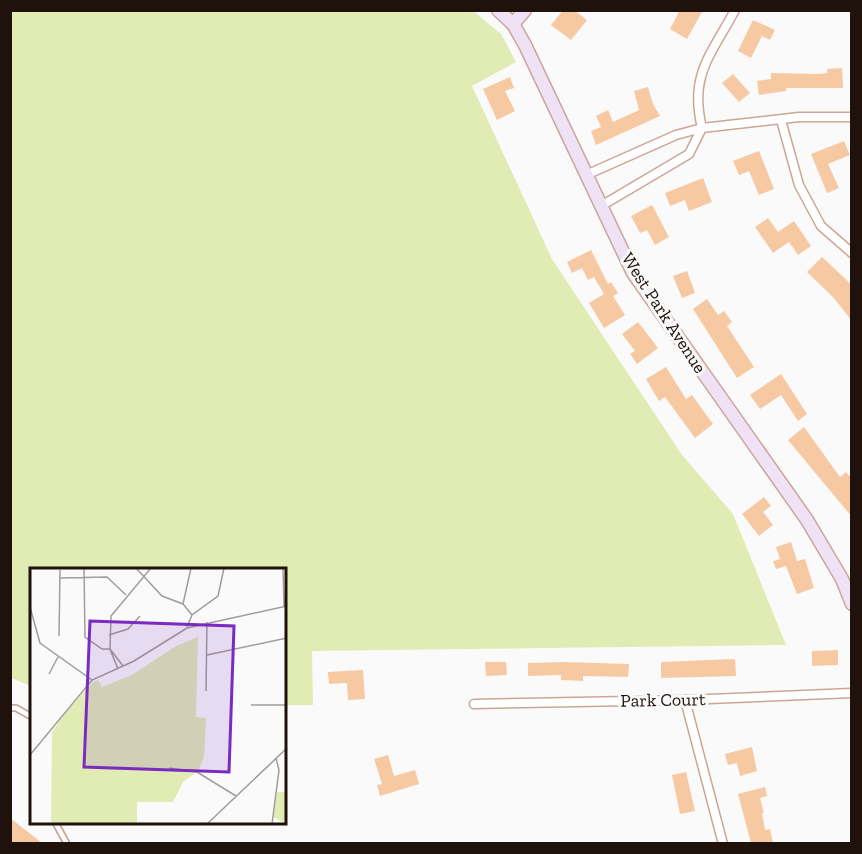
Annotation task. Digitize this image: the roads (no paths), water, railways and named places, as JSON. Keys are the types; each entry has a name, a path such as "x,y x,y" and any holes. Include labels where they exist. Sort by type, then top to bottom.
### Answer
{"street":[{"name":"West Park Avenue","path":"498,10 513,24 525,45 633,273 847,579 852,604"},
{"path":"513,24 525,10"},
{"path":"601,206 689,154 702,128 696,105 699,77 735,10"},
{"path":"586,175 676,135 702,128 820,116 852,117"},
{"path":"781,120 800,185 821,226 852,253"},
{"name":"Park Court","path":"474,704 685,700 852,693"},
{"path":"685,700 723,843"}],"lane":[{"path":"10,708 16,708 30,716"},
{"path":"56,824 67,843"}]}
